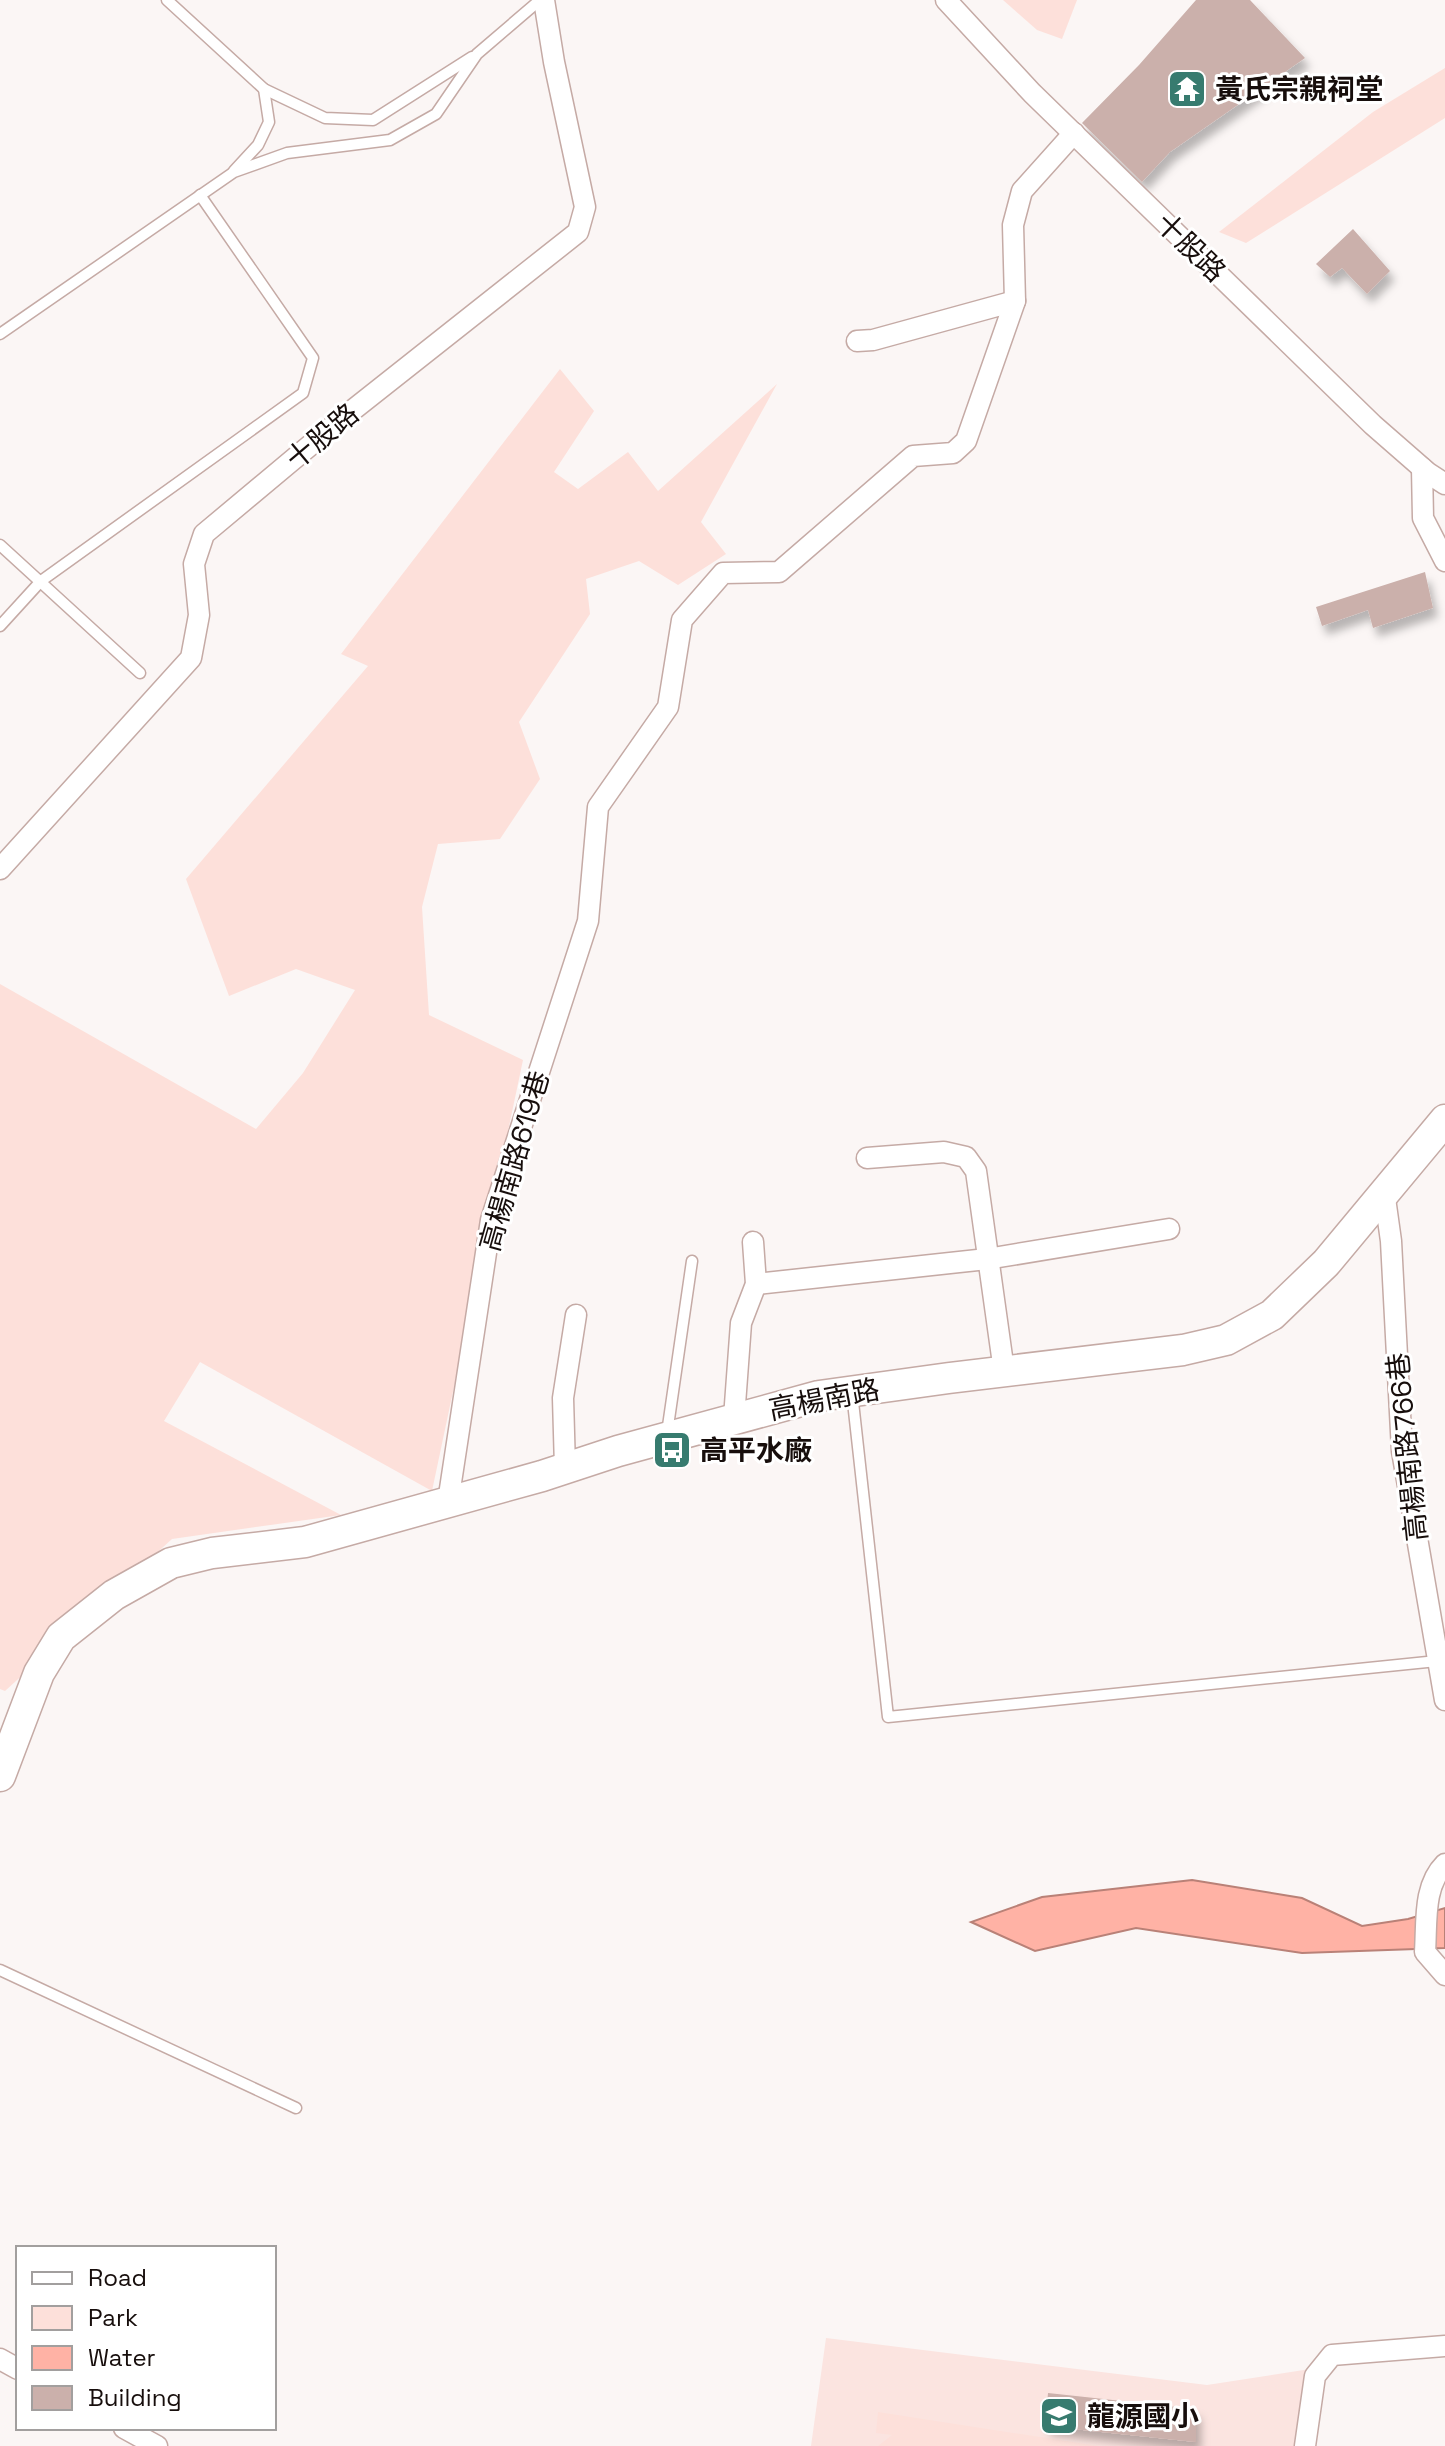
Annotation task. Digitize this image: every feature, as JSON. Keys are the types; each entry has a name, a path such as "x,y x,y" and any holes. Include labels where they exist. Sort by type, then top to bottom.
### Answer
{"street":[{"name":"十股路","path":"0,869 191,658 199,615 194,564 204,534 344,417 578,232 585,207 542,0"},
{"name":"十股路","path":"946,0 1074,133 1373,425 1445,484"},
{"path":"857,341 873,340 1015,301 1013,225 1022,191 1074,133"},
{"name":"高楊南路619巷","path":"448,1502 491,1220 588,921 598,807 668,707 682,620 723,573 779,572 913,456 953,453 966,441 1015,301"},
{"path":"1422,468 1423,518 1445,561"},
{"name":"高楊南路","path":"0,1776 10,1722 61,1637 114,1595 171,1563 212,1553 305,1542 819,1396 1183,1350 1226,1340 1272,1315 1326,1263 1445,1120"},
{"path":"867,1158 944,1152 966,1157 976,1171 1004,1371"},
{"name":"高楊南路766巷","path":"1384,1191 1394,1281 1402,1451 1445,1700"},
{"path":"756,1284 987,1259 1169,1229"},
{"path":"734,1418 741,1323 756,1284 753,1242"},
{"path":"565,1468 563,1398 576,1315"},
{"path":"1444,1975 1425,1952 1429,1890 1437,1872 1445,1864"},
{"path":"1305,2446 1315,2376 1332,2355 1445,2346"},
{"path":"128,2430 157,2446"}],"lane":[{"path":"167,0 264,89 325,118 373,120 477,54 542,0"},
{"path":"234,172 287,153 390,140 436,114 477,54"},
{"path":"0,334 234,172 258,145 269,122 264,89"},
{"path":"0,626 41,581 303,393 313,358 200,195"},
{"path":"0,545 140,673"},
{"path":"666,1437 692,1261"},
{"path":"852,1391 888,1717 1437,1661"},
{"path":"0,1970 296,2108"}],"shaded area":[{"name":"龍源國小","path":"826,2338 1207,2385 1310,2369 1299,2446 811,2446"}],"green space":[{"path":"1003,0 1077,0 1062,39 1037,30"},
{"path":"1445,68 1445,118 1246,243 1219,232 1373,112"},
{"path":"560,369 594,411 554,472 578,489 628,452 658,491 777,384 701,522 726,554 678,585 639,561 586,579 590,614 519,722 540,779 500,839 438,844 422,907 429,1015 523,1060 432,1491 200,1362 164,1421 341,1515 172,1539 5,1691 0,1689 0,984 256,1129 303,1073 355,990 296,969 229,996 186,879 368,666 341,654"},
{"path":"878,2412 1098,2446 878,2446 892,2435 876,2433"}],"water":[{"path":"1192,1880 1302,1898 1362,1926 1408,1919 1445,1908 1445,1948 1302,1953 1136,1928 1035,1951 971,1922 1042,1897"}],"building":[{"name":"黃氏宗親祠堂","path":"1196,0 1250,0 1305,58 1170,152 1142,182 1082,123"},
{"path":"1353,229 1390,271 1367,294 1342,268 1330,277 1316,264"},
{"path":"1425,572 1433,608 1373,628 1368,610 1322,626 1316,607"},
{"path":"1048,2393 1196,2409 1196,2442 1045,2426"}],"place":[{"name":"黃氏宗親祠堂","path":"1187,89"},
{"name":"高平水廠","path":"672,1450"},
{"name":"龍源國小","path":"1059,2416"}]}
